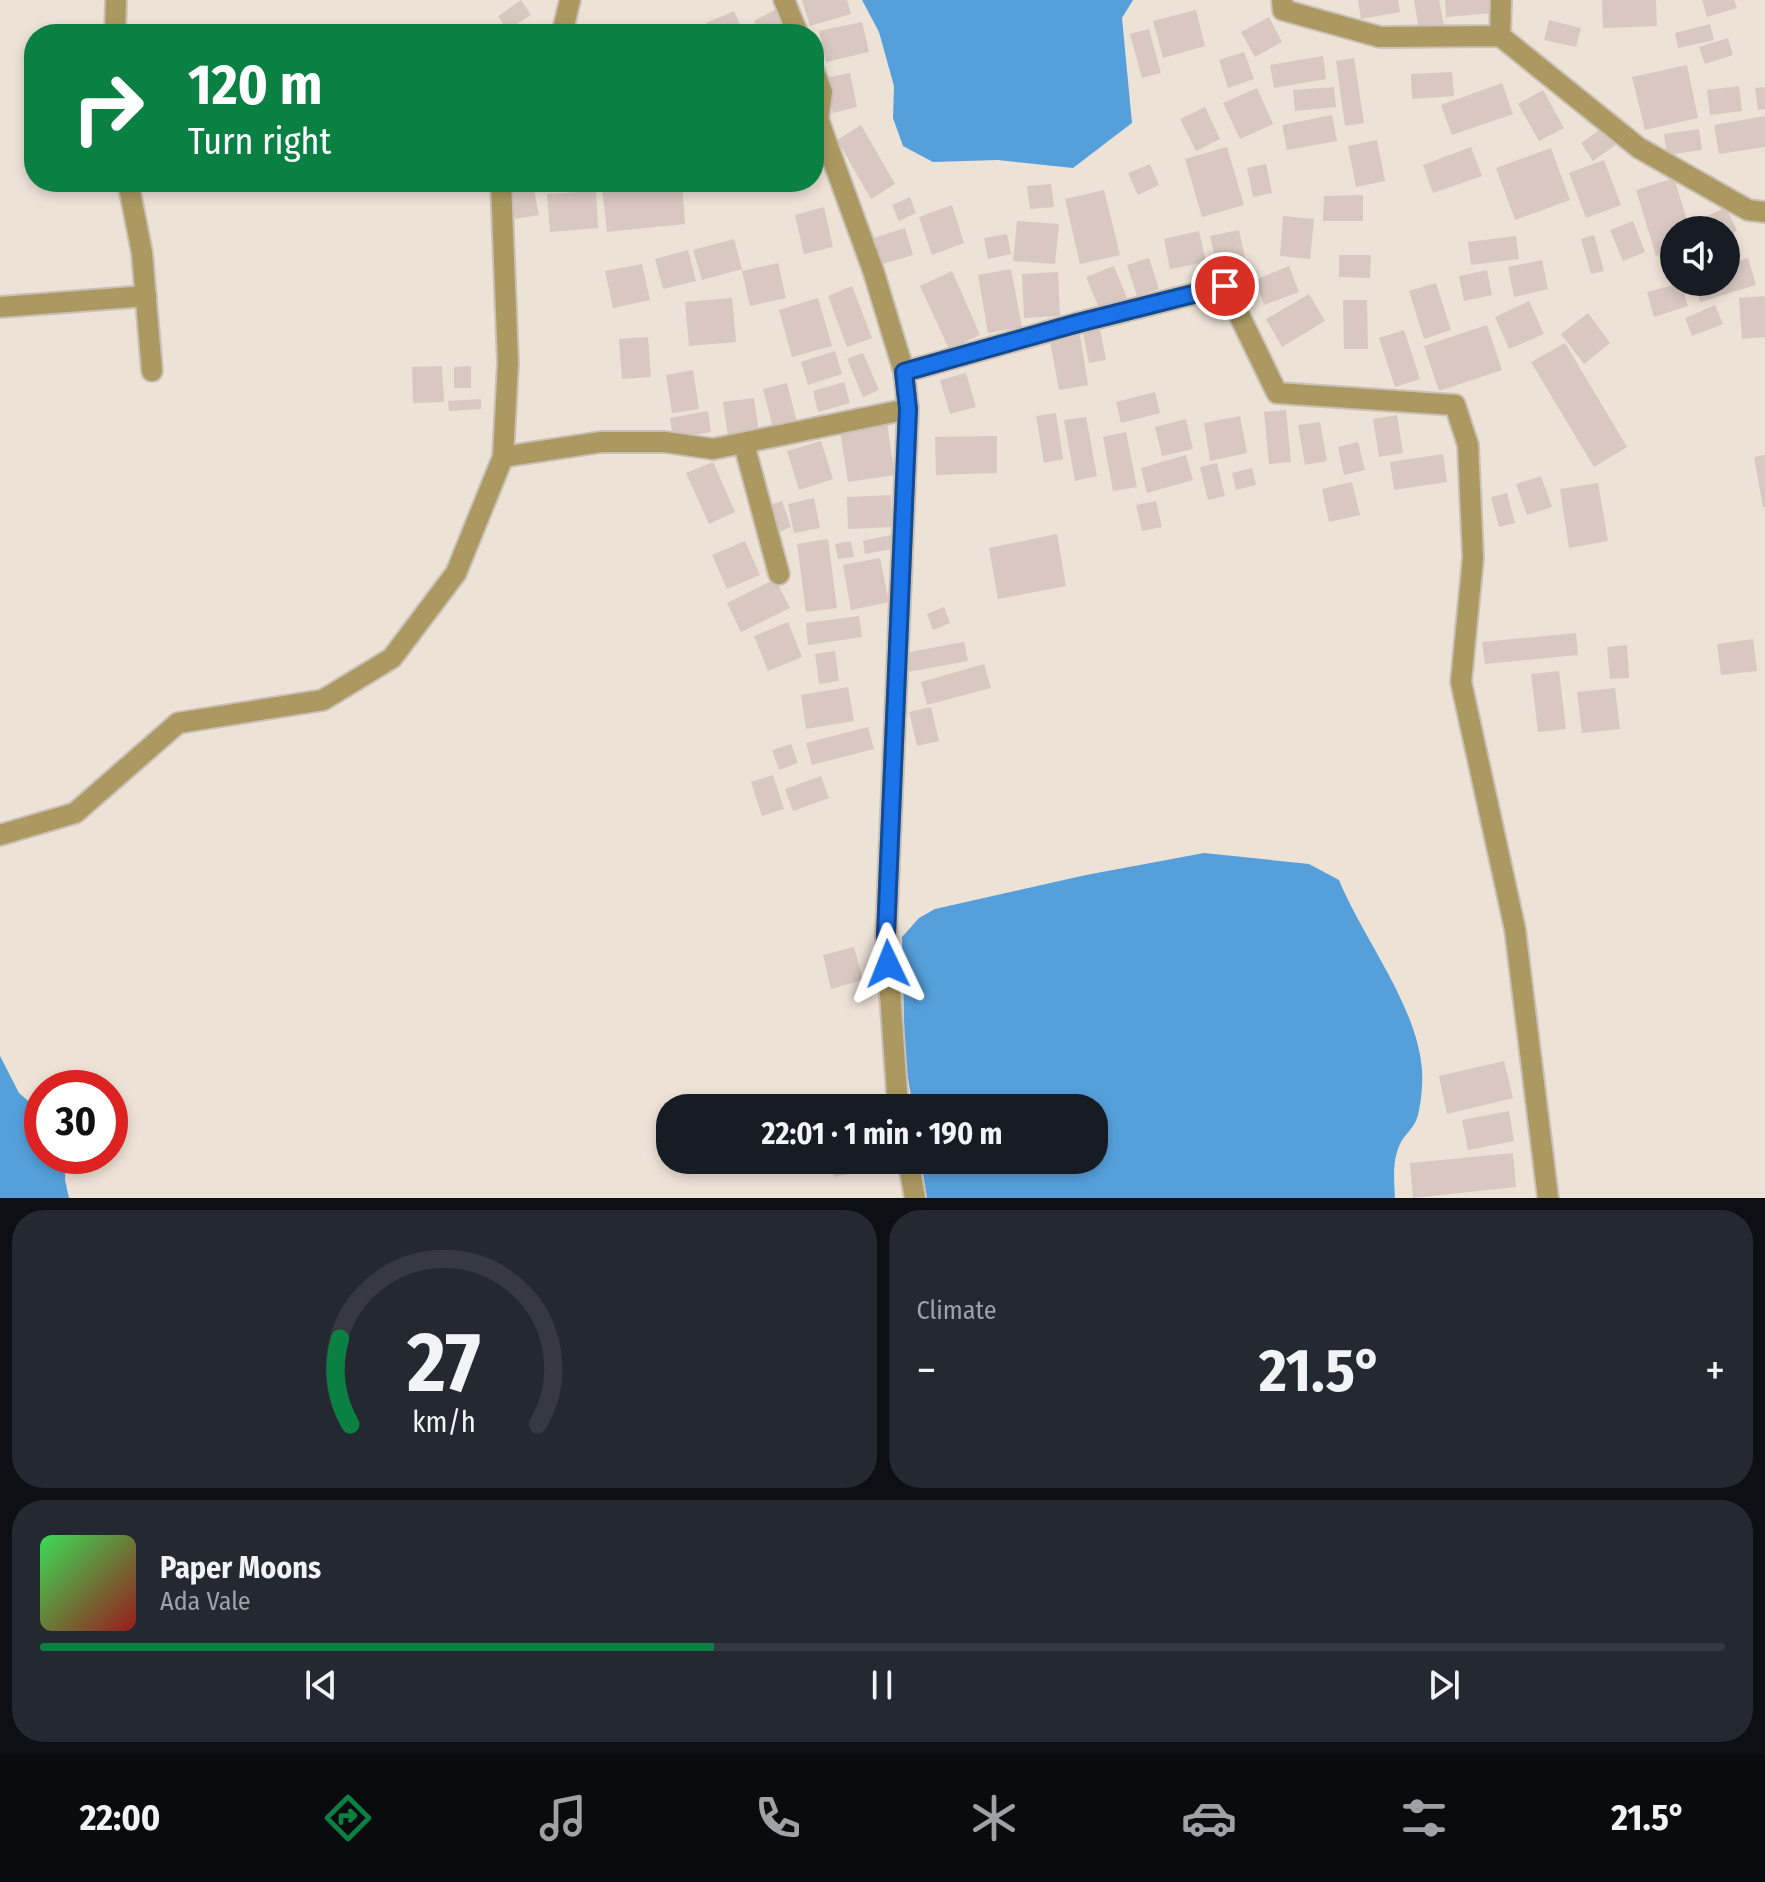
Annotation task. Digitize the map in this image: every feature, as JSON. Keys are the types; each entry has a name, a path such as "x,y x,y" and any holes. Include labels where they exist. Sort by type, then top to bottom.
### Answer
{"street":[{"path":"115,24 116,0"},
{"path":"564,24 570,0"},
{"path":"784,0 794,24"},
{"path":"1282,0 1283,10 1380,37 1500,36 1639,148 1748,210 1765,212"},
{"path":"1500,36 1501,0"},
{"path":"824,135 873,270 904,372 908,409 886,935 897,1094"},
{"path":"130,192 142,253 152,371"},
{"path":"0,835 75,813 178,723 323,700 392,658 456,573 503,457 508,363 501,192"},
{"path":"904,372 1225,286 1277,393 1455,405 1468,445 1473,558 1461,682 1515,929 1548,1198"},
{"path":"0,307 146,296"},
{"path":"503,457 601,442 665,442 713,449 908,409"},
{"path":"744,444 779,574"},
{"path":"911,1174 915,1198"}],"water":[{"path":"862,0 1133,0 1122,18 1132,123 1073,168 998,160 933,162 903,146 893,118 894,86 879,32"},
{"path":"1204,853 1309,864 1339,880 1400,997 1418,1046 1422,1070 1421,1101 1416,1122 1397,1150 1395,1198 927,1198 923,1174 1108,1174 1108,1094 911,1094 905,1060 902,937 919,918 935,909 1086,875"},
{"path":"0,1056 24,1097 24,1174 65,1174 69,1198 0,1198"}],"building":[{"path":"521,0 531,15 517,24 503,24 498,16"},
{"path":"802,0 847,0 851,14 809,24"},
{"path":"1358,0 1398,0 1400,12 1361,19"},
{"path":"1414,0 1439,0 1444,26 1419,30"},
{"path":"1445,0 1493,0 1494,13 1446,17"},
{"path":"1602,0 1656,0 1657,26 1603,28"},
{"path":"1702,0 1734,0 1737,8 1707,17"},
{"path":"778,8 787,24 755,24 754,21"},
{"path":"1196,10 1205,46 1163,58 1153,21"},
{"path":"734,11 740,24 706,24"},
{"path":"1269,17 1282,42 1255,57 1241,32"},
{"path":"1549,20 1581,28 1576,47 1544,40"},
{"path":"862,22 869,52 826,62 824,30"},
{"path":"1710,24 1714,40 1678,48 1675,33"},
{"path":"1149,29 1161,73 1142,78 1130,34"},
{"path":"1728,38 1733,55 1705,64 1699,47"},
{"path":"1244,52 1254,79 1228,88 1219,60"},
{"path":"1323,56 1326,79 1274,88 1270,65"},
{"path":"1354,58 1364,123 1345,126 1336,61"},
{"path":"1687,65 1698,118 1645,130 1632,77"},
{"path":"1452,72 1454,96 1412,99 1411,74"},
{"path":"850,73 857,107 833,113 825,78"},
{"path":"1502,83 1513,114 1452,135 1441,105"},
{"path":"1739,86 1742,111 1710,115 1707,90"},
{"path":"1334,87 1336,107 1295,111 1293,90"},
{"path":"1765,87 1765,109 1758,110 1755,88"},
{"path":"1257,88 1273,124 1240,139 1223,103"},
{"path":"1543,90 1564,128 1539,141 1518,104"},
{"path":"1205,107 1220,139 1196,151 1180,119"},
{"path":"1332,115 1337,141 1287,150 1282,125"},
{"path":"1765,116 1765,147 1719,154 1714,125"},
{"path":"861,125 895,184 871,199 837,140"},
{"path":"1604,127 1617,144 1593,161 1581,143"},
{"path":"1699,129 1702,150 1667,155 1664,134"},
{"path":"1377,140 1385,181 1356,187 1348,146"},
{"path":"1227,147 1244,205 1202,217 1185,159"},
{"path":"1471,147 1482,176 1433,193 1423,165"},
{"path":"1551,148 1570,200 1515,220 1496,168"},
{"path":"1604,160 1621,205 1586,218 1569,173"},
{"path":"1150,164 1159,185 1138,195 1128,173"},
{"path":"1266,164 1272,193 1253,197 1247,168"},
{"path":"1674,178 1686,216 1660,216 1660,255 1656,256 1636,190"},
{"path":"1051,184 1054,207 1030,209 1027,186"},
{"path":"1104,190 1120,255 1080,264 1065,199"},
{"path":"509,192 534,192 539,215 515,219"},
{"path":"596,192 598,228 550,232 547,194"},
{"path":"602,192 683,192 685,224 607,232"},
{"path":"1363,195 1363,221 1323,221 1324,196"},
{"path":"910,197 916,213 899,221 892,205"},
{"path":"952,205 964,243 932,255 919,217"},
{"path":"824,207 833,247 804,254 795,215"},
{"path":"1726,207 1730,216 1707,216"},
{"path":"1283,216 1314,219 1310,259 1280,256"},
{"path":"1017,221 1059,224 1055,264 1013,261"},
{"path":"1633,221 1645,252 1623,261 1610,230"},
{"path":"905,228 913,255 879,265 870,239"},
{"path":"1239,230 1247,267 1218,273 1210,236"},
{"path":"1199,231 1206,262 1170,269 1164,239"},
{"path":"1007,234 1011,254 988,259 984,238"},
{"path":"1594,235 1604,271 1591,274 1581,239"},
{"path":"1516,236 1519,259 1471,265 1468,242"},
{"path":"734,239 742,269 702,280 693,250"},
{"path":"688,250 696,281 663,289 655,259"},
{"path":"1339,255 1371,255 1370,278 1339,277"},
{"path":"1149,258 1159,289 1137,296 1127,265"},
{"path":"1748,258 1756,285 1740,290 1740,261"},
{"path":"1542,260 1548,289 1514,297 1508,267"},
{"path":"778,263 786,298 750,306 742,271"},
{"path":"642,264 650,300 613,308 605,271"},
{"path":"1114,266 1127,298 1100,310 1086,277"},
{"path":"1289,266 1299,292 1264,305 1255,280"},
{"path":"1011,269 1022,327 988,333 978,275"},
{"path":"1487,270 1492,295 1464,301 1459,276"},
{"path":"952,271 980,335 949,349 920,286"},
{"path":"1058,272 1060,316 1024,318 1022,274"},
{"path":"1436,283 1451,330 1424,339 1409,291"},
{"path":"852,286 872,338 847,347 828,296"},
{"path":"1660,289 1660,296 1685,296 1688,306 1654,317 1647,292"},
{"path":"1309,294 1325,321 1282,347 1266,319"},
{"path":"1698,296 1720,296 1700,302"},
{"path":"1765,296 1765,337 1742,339 1739,298"},
{"path":"732,298 736,342 689,346 685,302"},
{"path":"818,298 832,346 792,357 779,310"},
{"path":"1343,300 1367,300 1368,349 1344,349"},
{"path":"1529,301 1544,334 1509,349 1495,317"},
{"path":"1715,305 1723,324 1692,336 1685,318"},
{"path":"1588,313 1610,343 1584,364 1561,334"},
{"path":"1487,325 1502,370 1439,391 1424,346"},
{"path":"1100,329 1106,360 1089,363 1083,332"},
{"path":"1079,330 1088,385 1059,390 1049,336"},
{"path":"1404,330 1420,379 1395,387 1379,338"},
{"path":"648,337 651,377 622,379 619,339"},
{"path":"1565,343 1627,447 1594,467 1531,362"},
{"path":"835,351 842,374 808,385 801,362"},
{"path":"863,353 879,390 863,397 847,359"},
{"path":"442,366 444,402 413,403 412,367"},
{"path":"471,366 471,388 454,388 454,367"},
{"path":"693,370 699,409 672,413 666,375"},
{"path":"966,373 976,407 950,414 940,380"},
{"path":"844,382 850,403 818,412 813,391"},
{"path":"787,383 797,422 773,428 763,389"},
{"path":"1155,392 1160,413 1121,423 1116,402"},
{"path":"754,398 759,433 728,437 723,402"},
{"path":"481,399 481,409 449,411 448,401"},
{"path":"1286,410 1291,462 1269,464 1264,412"},
{"path":"708,411 711,432 673,439 670,418"},
{"path":"1056,413 1063,459 1044,463 1036,416"},
{"path":"1397,415 1403,453 1379,457 1373,419"},
{"path":"1240,416 1247,453 1210,461 1204,423"},
{"path":"1086,417 1097,476 1075,481 1064,420"},
{"path":"1186,419 1193,449 1162,456 1155,427"},
{"path":"1320,422 1327,461 1305,465 1298,425"},
{"path":"887,424 895,475 848,482 840,431"},
{"path":"1126,432 1137,487 1113,491 1103,437"},
{"path":"997,436 997,473 936,475 935,437"},
{"path":"821,441 833,479 799,490 787,451"},
{"path":"1358,442 1365,470 1344,475 1338,447"},
{"path":"1443,454 1447,482 1394,490 1390,462"},
{"path":"1186,455 1193,480 1147,493 1141,468"},
{"path":"1765,455 1765,507 1763,507 1754,457"},
{"path":"713,462 735,512 709,524 686,473"},
{"path":"1217,463 1225,496 1208,500 1200,467"},
{"path":"1252,468 1256,485 1236,490 1232,473"},
{"path":"1541,476 1552,507 1527,515 1516,484"},
{"path":"1352,482 1360,515 1329,522 1322,489"},
{"path":"1598,483 1608,541 1569,548 1560,489"},
{"path":"1507,493 1515,523 1499,527 1491,497"},
{"path":"891,495 892,527 848,529 847,497"},
{"path":"814,498 820,528 794,533 788,504"},
{"path":"782,501 791,527 774,534 764,507"},
{"path":"1156,501 1162,527 1142,531 1136,505"},
{"path":"895,534 898,548 865,554 863,541"},
{"path":"1057,534 1066,586 998,599 989,548"},
{"path":"828,539 837,608 806,612 797,544"},
{"path":"745,541 760,575 727,589 712,555"},
{"path":"851,541 854,557 838,559 835,544"},
{"path":"880,558 889,602 851,610 843,565"},
{"path":"775,579 790,608 741,632 727,603"},
{"path":"944,607 950,623 933,630 927,614"},
{"path":"859,616 862,637 808,645 806,623"},
{"path":"788,622 802,657 768,671 754,636"},
{"path":"1576,633 1578,655 1485,664 1482,642"},
{"path":"1753,639 1757,671 1721,675 1717,644"},
{"path":"964,642 968,661 908,672 904,653"},
{"path":"1627,645 1629,678 1610,679 1607,647"},
{"path":"835,651 839,681 819,684 815,654"},
{"path":"984,664 991,688 927,705 921,682"},
{"path":"1559,671 1566,729 1538,732 1531,674"},
{"path":"848,687 854,721 806,729 801,695"},
{"path":"1615,688 1620,729 1582,733 1577,692"},
{"path":"931,707 939,741 917,746 909,712"},
{"path":"868,727 874,749 812,765 806,743"},
{"path":"791,744 798,763 779,770 772,750"},
{"path":"773,775 784,809 762,816 751,782"},
{"path":"821,776 829,798 793,811 785,789"},
{"path":"854,947 863,980 831,989 823,955"},
{"path":"1504,1061 1513,1098 1447,1114 1439,1076"},
{"path":"1509,1111 1514,1141 1468,1150 1462,1120"},
{"path":"1513,1153 1516,1187 1413,1198 1410,1163"}],"route":[{"path":"888,964 886,935 908,409 904,372 1225,286"}]}
